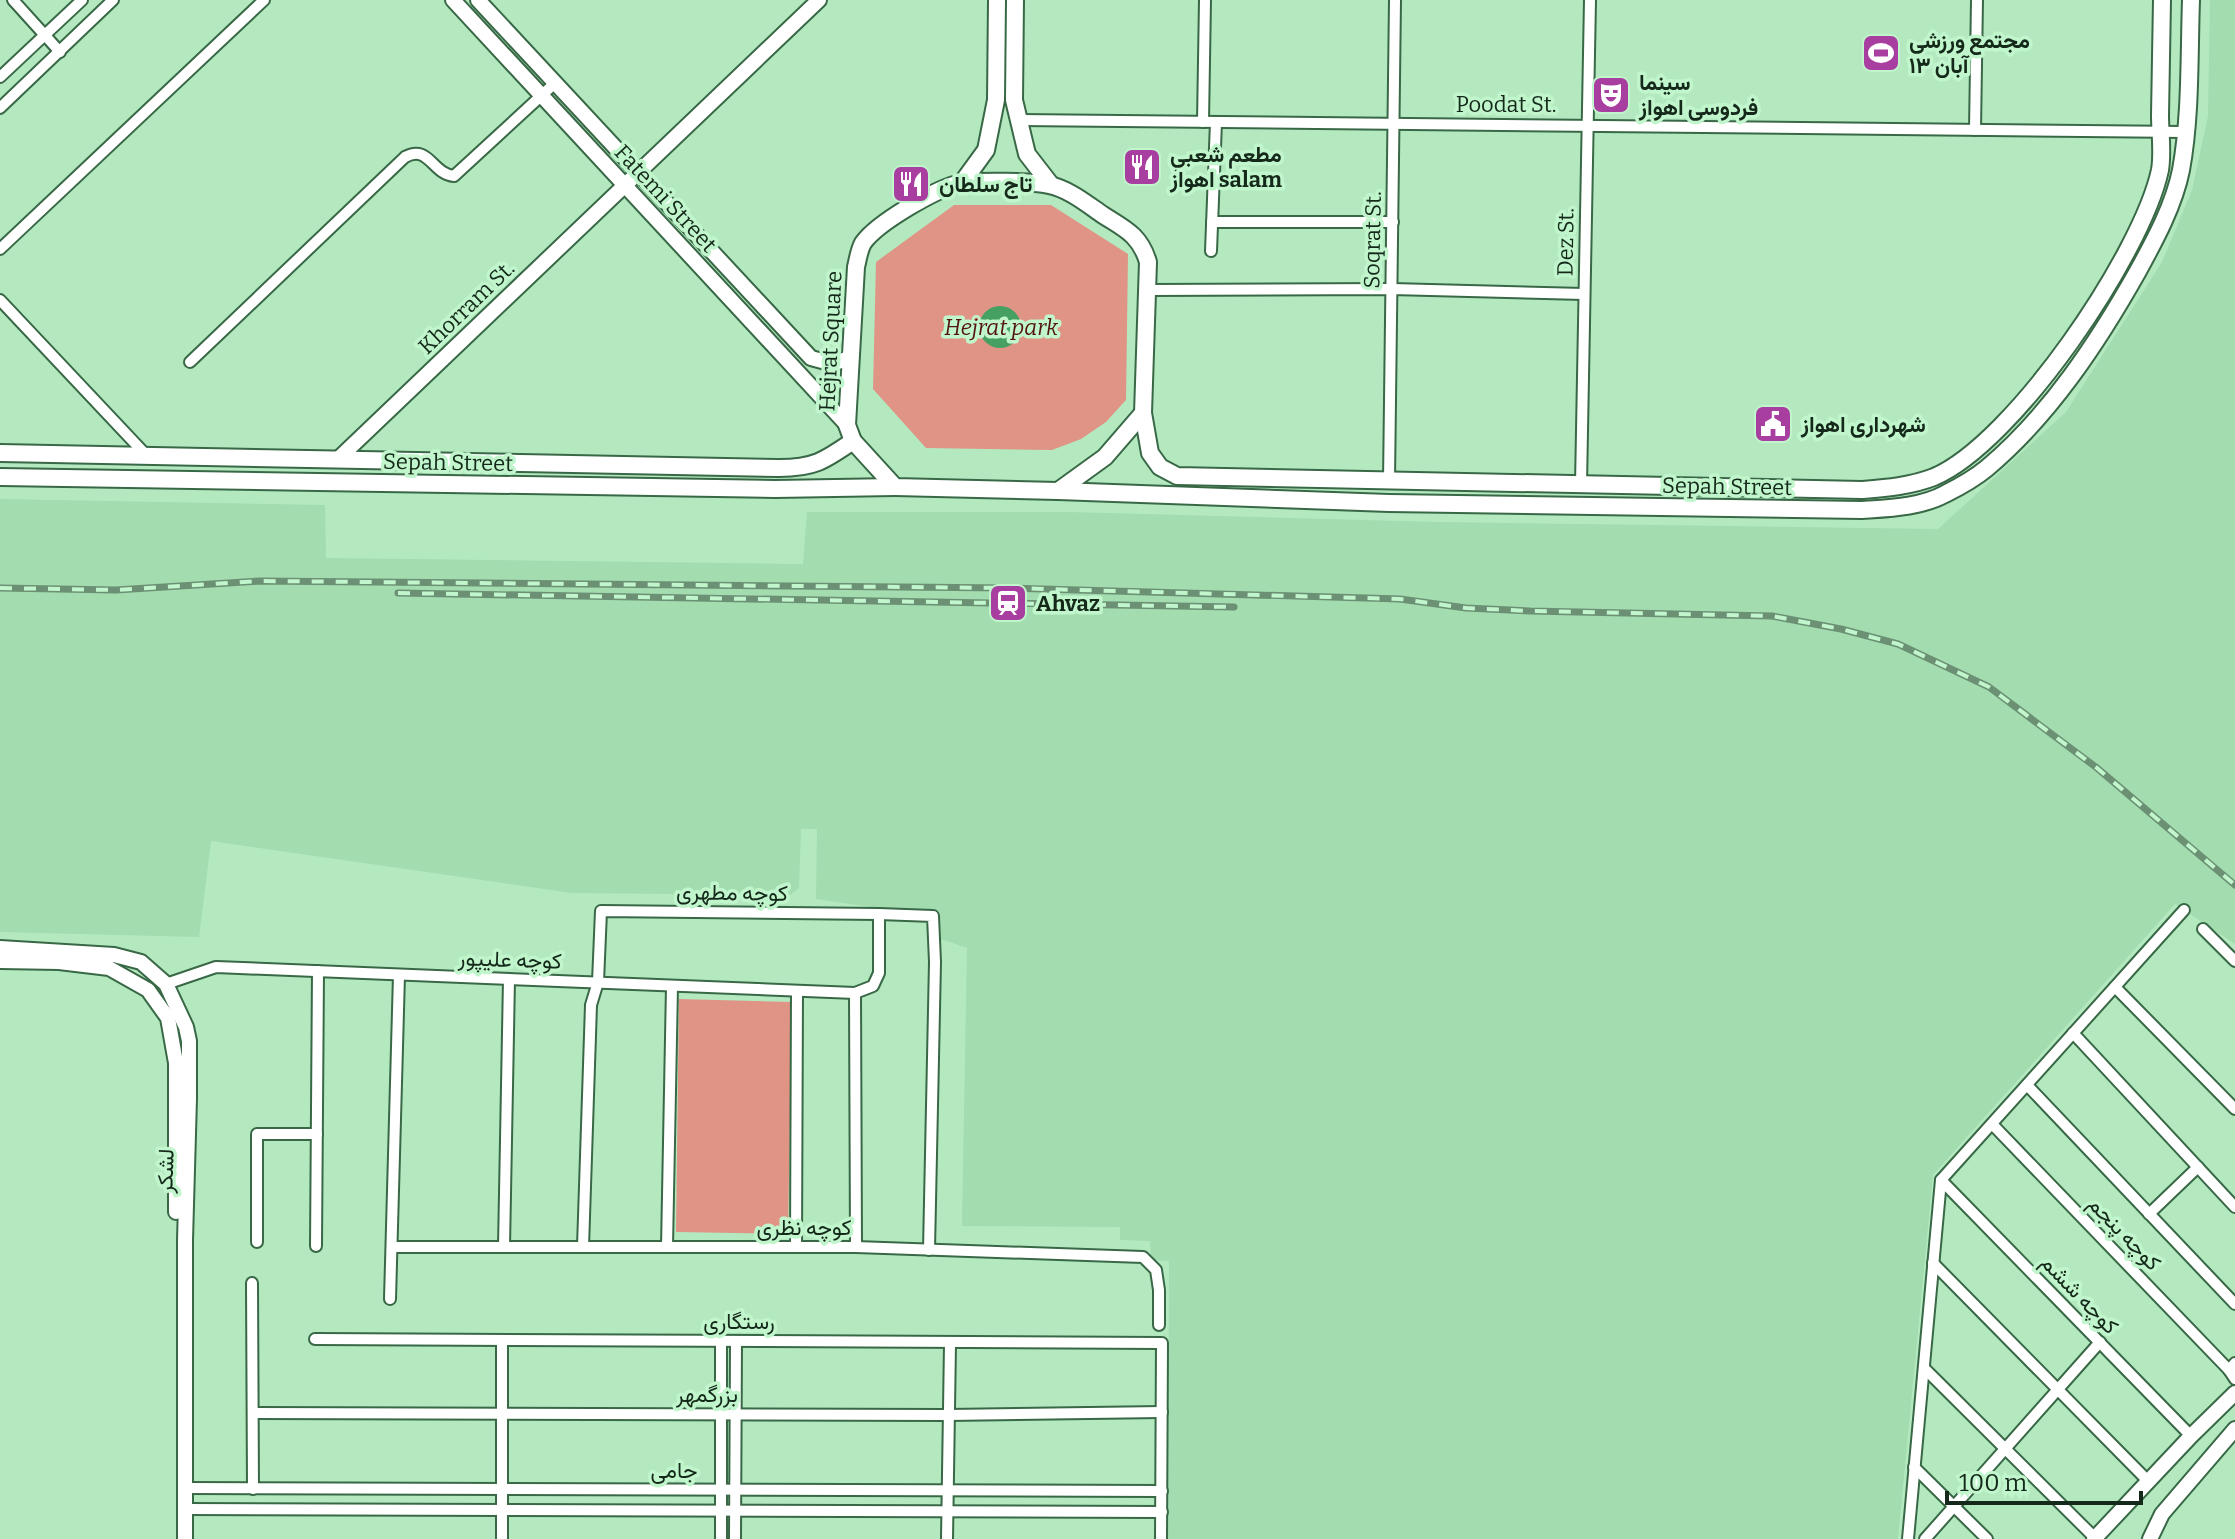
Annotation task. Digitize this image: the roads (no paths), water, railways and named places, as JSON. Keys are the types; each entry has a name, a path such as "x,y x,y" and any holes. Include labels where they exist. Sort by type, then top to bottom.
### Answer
{"main road":[{"name":"Fatemi Street","path":"453,0 850,433"},
{"name":"Fatemi Street","path":"478,0 811,358 833,364 851,357"},
{"path":"962,183 986,150 996,100 997,0"},
{"path":"1015,0 1014,100 1027,154 1051,185"},
{"name":"Sepah Street","path":"1143,413 1150,453 1160,467 1177,476 1862,490 1899,486 1934,476 1972,453 2009,420 2048,371 2105,288 2140,225 2160,169 2162,0"},
{"name":"Sepah Street","path":"1058,491 1389,503 1862,510 1903,507 1942,496 1985,470 2023,434 2065,384 2096,340 2159,234 2180,172 2188,104 2191,0"},
{"path":"638,173 809,3"},
{"name":"Khorram St.","path":"337,460 638,173"},
{"name":"Hejrat Square","path":"895,487 850,433 856,267 861,245 876,228 935,193 962,183 1051,185 1134,234 1144,247 1148,262 1143,413"},
{"path":"895,487 1058,491 1105,457 1143,413"},
{"name":"Sepah Street","path":"0,453 802,468 819,463 850,433"},
{"name":"Sepah Street","path":"0,477 775,489 895,487"},
{"path":"1389,481 1389,503"},
{"name":"لشکر","path":"0,948 114,955 141,962 166,984 181,1015 189,1041 185,1539"},
{"name":"لشکر","path":"0,961 59,962 109,968 148,990 168,1018 176,1063 178,1539"},
{"path":"2095,1539 2235,1393"},
{"path":"2150,1539 2162,1514 2235,1429"}],"street":[{"path":"13,0 60,52"},
{"path":"0,77 82,0"},
{"path":"0,108 113,0"},
{"path":"0,249 264,0"},
{"path":"1203,122 1205,0"},
{"name":"Soqrat St.","path":"1389,481 1395,0"},
{"name":"Dez St.","path":"1581,485 1590,0"},
{"path":"1975,130 1977,0"},
{"path":"190,362 405,157 420,153 446,175 454,176 555,83"},
{"name":"Poodat St.","path":"1019,120 2185,132"},
{"path":"1211,251 1216,122"},
{"path":"1212,222 1393,222"},
{"path":"1148,290 1392,289 1584,294"},
{"path":"0,300 148,456"},
{"path":"1908,1539 1941,1180 2184,910"},
{"name":"کوچه مطهری","path":"598,982 601,911 933,916 935,962 929,1250"},
{"path":"856,1247 855,993 873,986 879,973 879,914"},
{"path":"2203,929 2235,961"},
{"name":"کوچه علیپور","path":"166,984 216,967 855,993"},
{"path":"316,1246 318,971"},
{"path":"390,1299 399,975"},
{"path":"504,1247 509,979"},
{"path":"583,1247 591,1005 598,982"},
{"path":"667,1247 672,986"},
{"path":"2115,987 2235,1109"},
{"path":"796,1247 797,991"},
{"path":"2073,1033 2235,1207"},
{"path":"2027,1085 2235,1304"},
{"name":"کوچه پنجم","path":"1992,1124 2233,1370"},
{"path":"257,1242 257,1134 317,1134"},
{"path":"2149,1214 2198,1167"},
{"name":"کوچه ششم","path":"1941,1180 2191,1436"},
{"name":"کوچه نظری","path":"392,1247 856,1247 1143,1257 1156,1270 1159,1325"},
{"path":"1933,1263 2148,1481"},
{"path":"252,1283 253,1489"},
{"name":"رستگاری","path":"315,1339 1162,1343 1162,1412"},
{"path":"502,1341 502,1539"},
{"path":"721,1341 721,1539"},
{"path":"735,1539 736,1341"},
{"path":"1925,1539 2100,1342"},
{"path":"947,1539 950,1344"},
{"path":"1924,1368 2095,1539"},
{"path":"1161,1539 1162,1412"},
{"name":"بزرگمهر","path":"253,1413 948,1415 1162,1412"},
{"path":"1914,1467 1987,1539"},
{"name":"جامی","path":"186,1488 1162,1491"},
{"path":"185,1509 1162,1512"}],"railway":[{"path":"0,588 116,590 260,581 1010,588 1400,599 1466,608 1530,611 1772,616 1898,644 1989,687 2097,768 2235,885"},
{"path":"398,593 1234,607"}],"place":[{"name":"مجتمع ورزشی ۱۳ آبان","path":"1881,53"},
{"name":"سینما فردوسی اهواز","path":"1611,95"},
{"name":"مطعم شعبي اهواز salam","path":"1142,167"},
{"name":"تاج سلطان","path":"911,184"},
{"name":"شهرداری اهواز","path":"1773,424"},
{"name":"Ahvaz","path":"1008,603"}],"park label":[{"name":"Hejrat park","path":"1001,327"}]}
